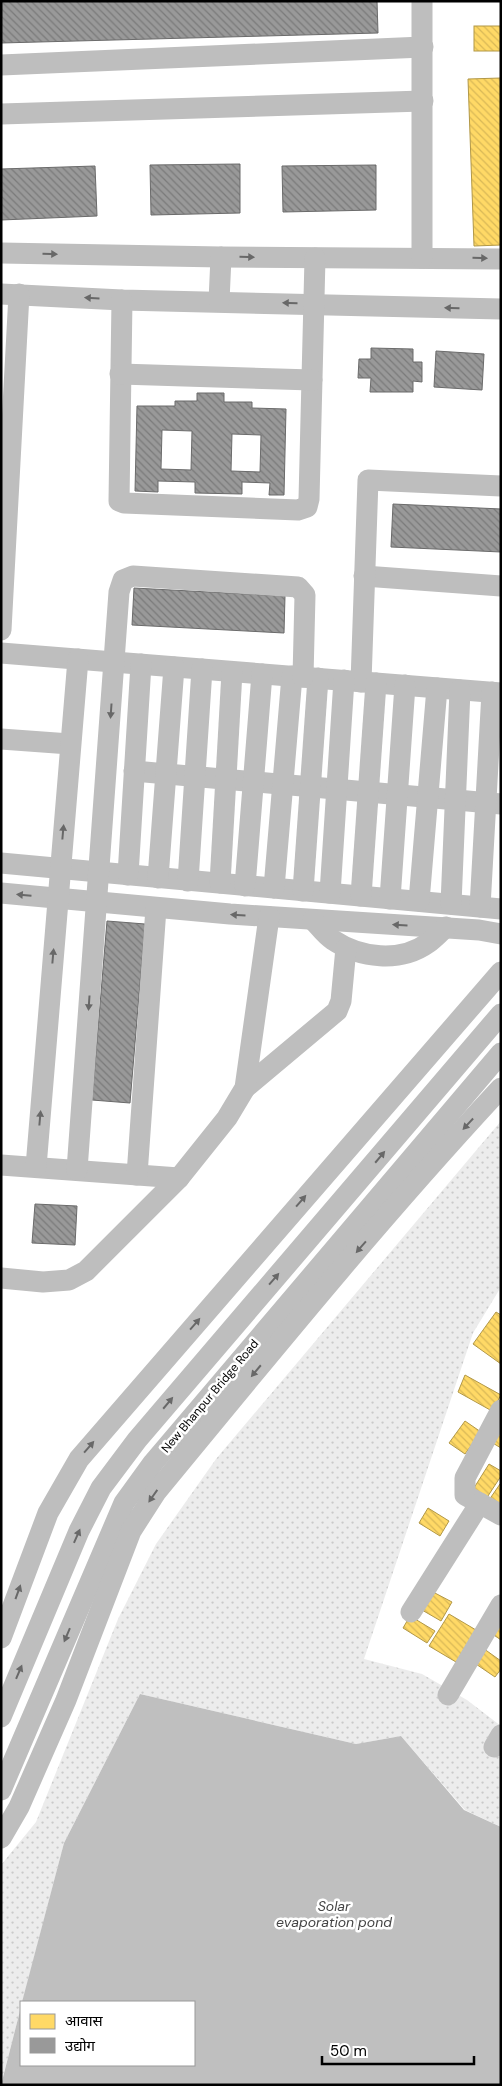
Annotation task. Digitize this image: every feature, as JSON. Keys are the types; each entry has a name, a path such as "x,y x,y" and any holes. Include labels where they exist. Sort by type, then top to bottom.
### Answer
{"street":[{"path":"422,1 422,258"},
{"path":"1,65 423,47"},
{"path":"1,114 423,101"},
{"path":"1,253 501,259"},
{"path":"219,301 221,257"},
{"path":"122,300 118,501 124,503 298,510 307,507 309,499 315,258"},
{"path":"1,630 10,294 122,300 219,301 501,310"},
{"path":"120,374 312,380"},
{"path":"361,896 368,792 360,682 368,480 501,486"},
{"path":"77,1170 118,592 123,580 132,576 298,587 305,595 304,677 310,787 303,891"},
{"path":"364,576 501,586"},
{"path":"1,653 496,692 490,908 1,863"},
{"path":"36,1167 78,659"},
{"path":"128,875 141,664"},
{"path":"158,878 174,667"},
{"path":"188,881 202,669"},
{"path":"220,883 232,672"},
{"path":"245,886 262,674"},
{"path":"274,888 283,784 304,677"},
{"path":"330,893 337,789 360,682"},
{"path":"390,899 405,686"},
{"path":"419,901 438,688"},
{"path":"451,904 460,690"},
{"path":"1,739 70,744"},
{"path":"134,771 493,803"},
{"path":"1,893 269,917 446,927 501,934"},
{"path":"137,1175 156,908"},
{"path":"245,1088 269,917"},
{"path":"314,920 331,938 346,948 378,956 404,954 427,944 446,927"},
{"path":"1,1278 43,1282 69,1280 86,1271 179,1178 227,1118 245,1088 337,1011 341,1001 346,948"},
{"path":"1,1638 48,1513 79,1459 501,972"},
{"path":"1,1718 79,1531 101,1488 137,1440 501,1014"},
{"name":"New Bhanpur Bridge Road","path":"1,1790 124,1503 153,1463 501,1053"},
{"path":"1,1838 19,1807 66,1700 131,1531 151,1499 298,1320 464,1127 501,1088"},
{"path":"1,1164 179,1178"},
{"path":"501,1410 465,1478 465,1495 501,1515"},
{"path":"411,1612 480,1503"},
{"path":"448,1695 501,1605"}],"shaded area":[{"path":"501,1121 501,1287 473,1333 364,1659 422,1674 467,1700 501,1726 501,1827 465,1810 401,1736 356,1744 140,1694 64,1843 23,2001 20,2001 20,2011 1,2084 1,1865 36,1822 118,1619 156,1544 216,1459"}],"water":[{"name":"Solar evaporation pond","path":"140,1694 356,1744 401,1736 464,1810 501,1827 501,2085 1,2085 20,2011 20,2066 195,2066 195,2001 22,2001 64,1843"}],"building: आवास":[{"path":"474,26 501,26 501,51 474,51"},
{"path":"501,78 501,245 474,246 468,79"},
{"path":"496,1312 501,1315 501,1364 473,1344"},
{"path":"465,1375 501,1395 492,1411 458,1392"},
{"path":"465,1421 481,1432 465,1454 449,1443"},
{"path":"501,1426 501,1448 491,1442"},
{"path":"489,1464 501,1471 501,1476 486,1499 472,1491"},
{"path":"501,1485 501,1508 489,1500"},
{"path":"428,1508 449,1521 440,1536 419,1523"},
{"path":"433,1592 452,1602 441,1621 422,1610"},
{"path":"449,1614 476,1630 456,1662 429,1646"},
{"path":"410,1616 435,1631 427,1643 403,1628"},
{"path":"501,1618 501,1640 488,1631"},
{"path":"480,1646 501,1661 501,1669 495,1677 470,1660"}],"building: उद्योग":[{"path":"1,1 377,1 378,33 1,43"},
{"path":"240,164 240,213 151,215 150,165"},
{"path":"376,165 376,210 283,212 282,166"},
{"path":"95,166 97,216 1,220 1,169"},
{"path":"371,348 413,349 413,362 422,362 422,382 413,381 413,392 370,392 371,378 358,378 359,359 371,359"},
{"path":"436,351 484,354 482,390 434,387"},
{"path":"197,393 224,393 224,402 252,402 252,408 286,409 284,495 269,495 270,483 242,482 242,494 195,493 195,482 158,481 158,492 135,491 137,406 175,406 175,401 197,401","holes":["162,430 192,431 191,470 161,469","232,434 261,435 260,472 231,471"]},
{"path":"393,504 501,509 501,552 391,547"},
{"path":"134,588 285,596 284,633 132,625"},
{"path":"107,921 145,924 130,1103 92,1100"},
{"path":"35,1204 77,1206 75,1245 32,1243"}]}
